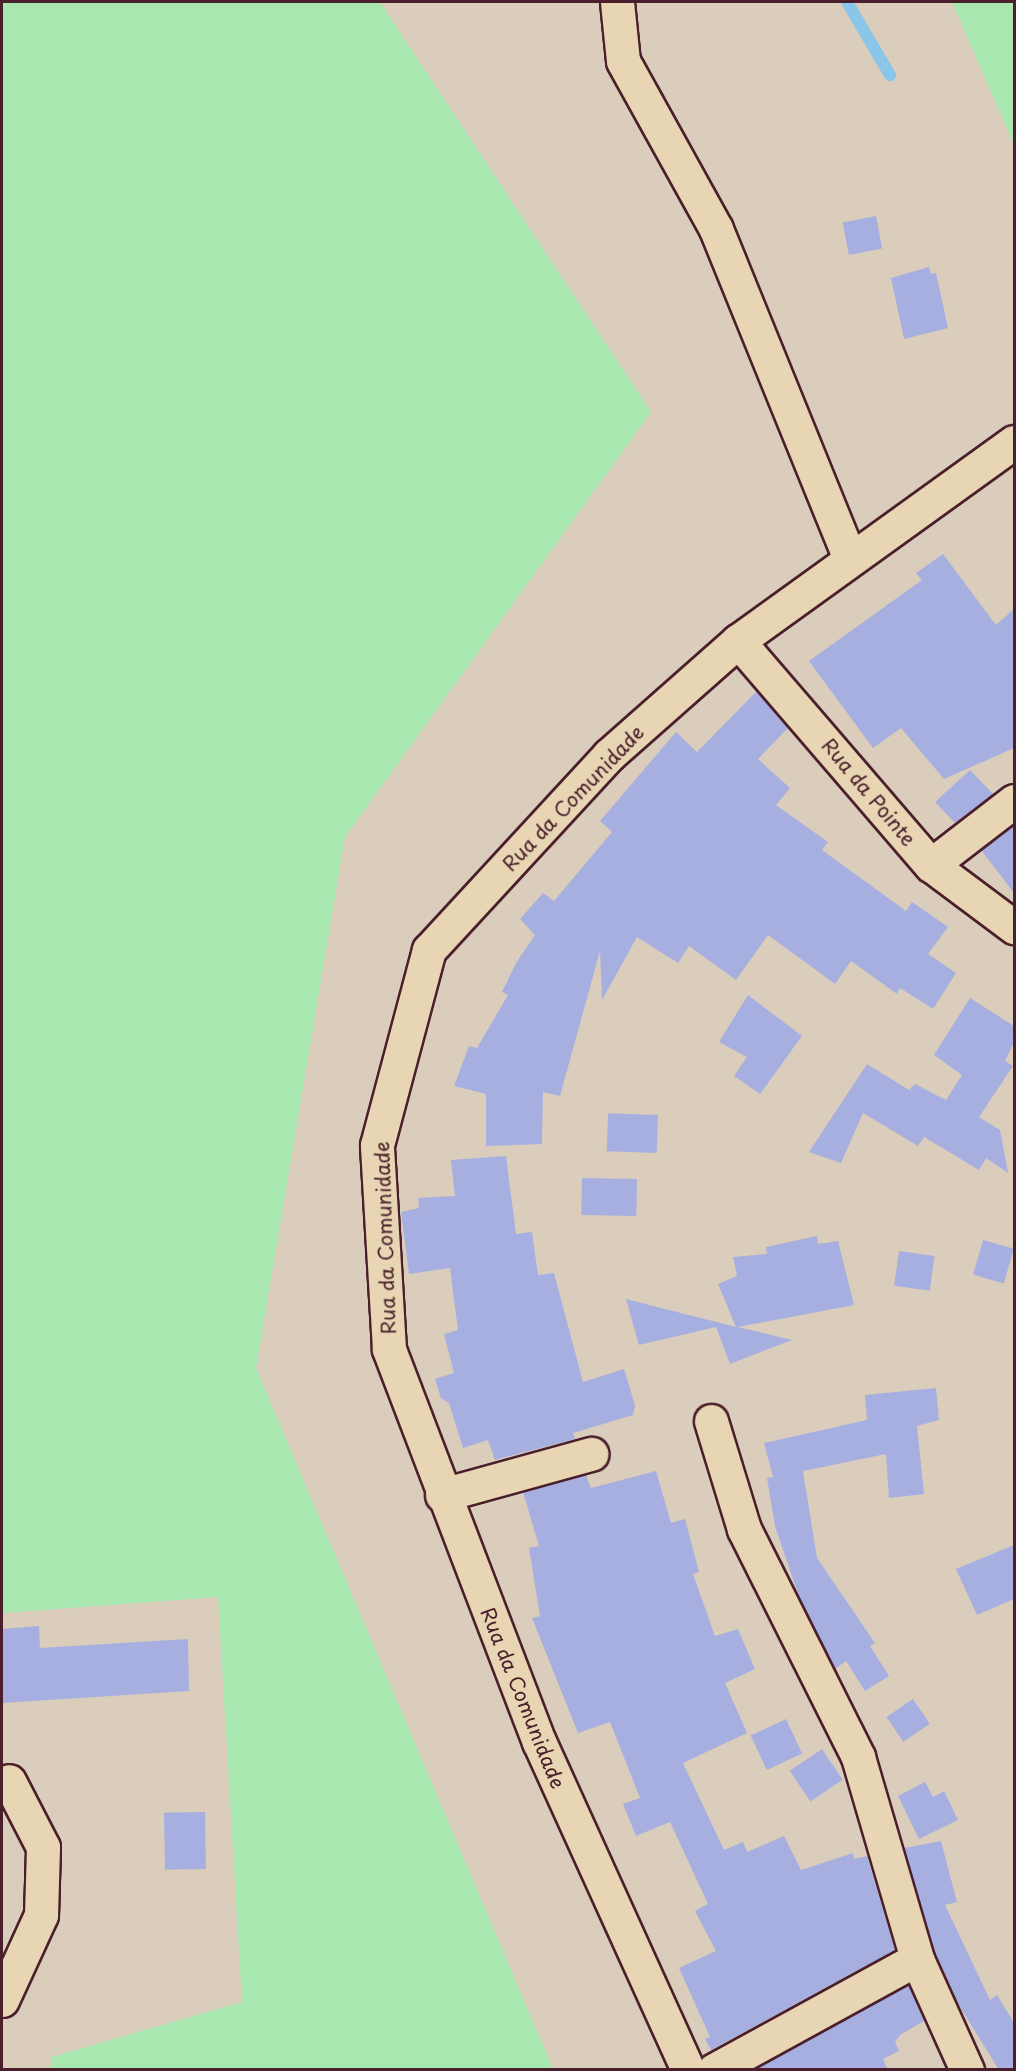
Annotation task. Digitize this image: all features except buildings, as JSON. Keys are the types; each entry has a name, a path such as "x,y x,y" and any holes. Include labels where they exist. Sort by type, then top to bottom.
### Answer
{"street":[{"path":"617,2 623,62 716,230 850,559"},
{"name":"Rua da Comunidade","path":"688,2070 539,1742 442,1495 389,1349 377,1145 429,950 609,755 738,641 1014,442"},
{"name":"Rua da Pointe","path":"738,641 931,865 1014,927"},
{"path":"931,865 1014,801"},
{"path":"711,1420 744,1529 858,1757 917,1959 967,2070"},
{"path":"442,1495 591,1454"},
{"path":"2,2000 41,1915 43,1846 9,1780"},
{"path":"714,2070 917,1959"}],"green space":[{"path":"2,2 380,2 651,412 345,837 256,1368 553,2069 50,2069 52,2057 242,2002 218,1597 2,1613"},
{"path":"952,2 1014,2 1014,145"}],"waterway":[{"path":"847,2 890,75"}]}
